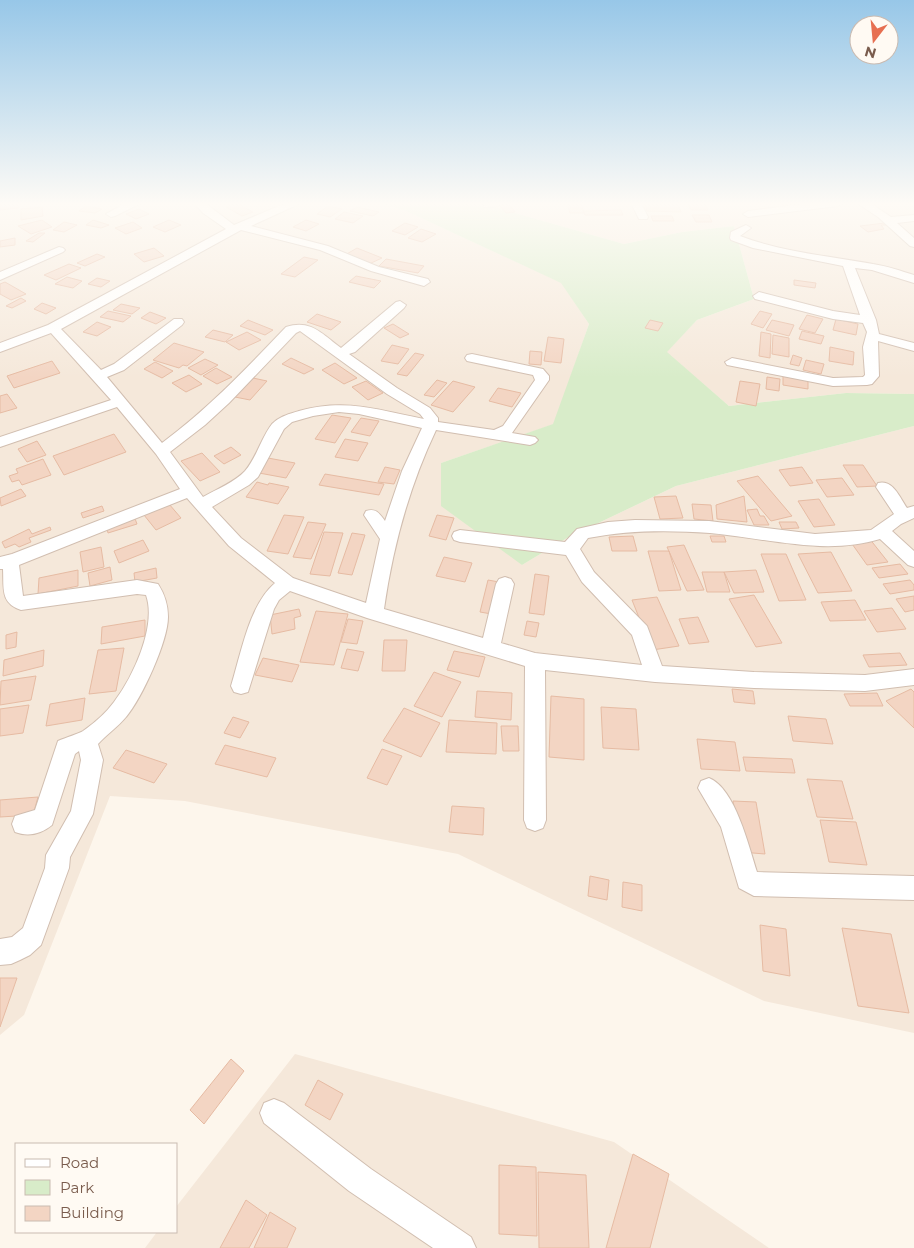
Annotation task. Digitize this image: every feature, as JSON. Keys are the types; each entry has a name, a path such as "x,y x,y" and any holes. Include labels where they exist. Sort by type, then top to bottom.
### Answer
{"street":[{"path":"0,276 33,261"},
{"path":"0,348 53,328 174,261"},
{"path":"356,261 375,269 424,282"},
{"path":"834,261 886,270 914,279"},
{"path":"732,362 833,382 867,381 872,376 870,347 873,336 870,320 848,264"},
{"path":"759,296 833,315 870,320"},
{"path":"341,353 350,349 400,305"},
{"path":"98,376 119,367 178,322"},
{"path":"53,328 98,376 161,451 201,506 235,542 288,583 374,613 535,661 655,674 754,680 865,682 914,677"},
{"path":"161,451 218,406 291,330 300,328 306,329 392,391 425,410 430,418 431,425 407,474 387,537 379,570 374,613"},
{"path":"873,336 914,347"},
{"path":"472,358 538,372 542,376 542,380 508,429 497,434"},
{"path":"0,442 118,402"},
{"path":"201,506 252,473 278,427 287,419 339,408 431,425 530,440"},
{"path":"571,549 574,542 583,533 608,528 635,526 708,527 815,540 875,535 895,520 909,514 884,488"},
{"path":"0,584 9,564 190,491"},
{"path":"372,515 387,537"},
{"path":"882,531 914,562"},
{"path":"460,536 571,549"},
{"path":"571,549 588,577 640,631 655,674"},
{"path":"9,564 14,600 21,603 137,587 152,589 158,597 158,626 138,678 120,710 95,731 87,742"},
{"path":"241,686 265,608 273,595 288,583"},
{"path":"491,648 504,584"},
{"path":"535,661 535,820"},
{"path":"23,824 38,822 44,817 66,748 76,742 87,742"},
{"path":"0,952 10,951 21,946 32,936 57,868 58,855 82,814 92,760 87,742"},
{"path":"709,788 731,823 747,880 754,884 914,888"},
{"path":"274,1113 360,1180 460,1248"}],"shaded area":[{"path":"0,261 515,261 562,283 589,324 554,424 441,463 522,565 567,538 676,486 914,426 914,1033 764,1001 458,854 185,801 110,796 24,1015 0,1035"},
{"path":"744,261 914,261 914,394 846,393 729,406 666,352 697,320 754,299"},
{"path":"295,1054 614,1142 769,1248 145,1248 156,1233 178,1233 178,1204"}],"green space":[{"path":"514,261 744,261 754,299 697,320 667,352 729,406 846,393 914,394 914,426 676,486 567,538 522,565 441,506 441,463 553,424 589,324 561,283"}],"building":[{"path":"81,261 96,261 85,266 77,263"},
{"path":"298,261 316,261 295,277 281,274"},
{"path":"362,261 375,261 369,264"},
{"path":"384,261 398,261 424,266 418,273 379,266"},
{"path":"69,264 81,268 56,280 44,275"},
{"path":"356,276 381,281 374,288 349,282"},
{"path":"67,277 82,281 73,288 55,284"},
{"path":"97,278 110,281 101,287 88,284"},
{"path":"794,280 816,283 815,288 794,285"},
{"path":"5,282 26,294 11,300 0,294 0,284"},
{"path":"21,298 26,301 12,308 6,306"},
{"path":"42,303 56,308 46,314 34,309"},
{"path":"121,304 140,308 132,314 113,310"},
{"path":"108,311 131,316 123,322 100,317"},
{"path":"760,311 772,314 763,328 751,324"},
{"path":"150,312 166,318 156,324 141,318"},
{"path":"317,314 341,322 331,330 307,322"},
{"path":"807,315 823,319 815,333 799,329"},
{"path":"836,319 858,324 856,335 833,330"},
{"path":"248,320 273,330 265,335 240,326"},
{"path":"650,320 663,323 658,331 645,328"},
{"path":"772,320 794,325 789,336 766,330"},
{"path":"97,322 111,327 97,336 83,332"},
{"path":"393,324 409,334 400,338 384,328"},
{"path":"213,330 233,335 225,342 205,337"},
{"path":"802,331 824,336 821,344 799,339"},
{"path":"247,332 261,340 239,350 226,342"},
{"path":"761,332 771,334 770,358 759,356"},
{"path":"773,335 789,338 789,357 772,354"},
{"path":"548,337 564,339 561,363 544,361"},
{"path":"174,343 204,352 187,366 183,365 179,368 153,360"},
{"path":"392,345 409,349 398,364 381,361"},
{"path":"830,347 854,352 853,365 829,361"},
{"path":"530,351 542,352 541,365 529,364"},
{"path":"415,353 424,355 407,376 397,374"},
{"path":"793,355 802,358 799,366 790,364"},
{"path":"291,358 314,369 304,374 282,364"},
{"path":"205,359 218,365 201,375 188,368"},
{"path":"806,360 824,364 821,374 803,370"},
{"path":"52,361 60,373 14,388 7,376"},
{"path":"155,362 173,371 162,378 144,369"},
{"path":"335,363 357,378 344,384 322,370"},
{"path":"216,368 232,377 217,384 203,376"},
{"path":"189,375 202,384 186,392 172,383"},
{"path":"783,376 808,380 808,389 783,385"},
{"path":"767,377 780,379 779,391 766,389"},
{"path":"253,378 267,381 250,400 235,397"},
{"path":"437,380 447,383 434,397 424,395"},
{"path":"366,381 383,393 368,400 352,387"},
{"path":"453,381 475,387 453,412 431,405"},
{"path":"740,381 760,384 756,406 736,402"},
{"path":"498,388 521,393 512,407 489,401"},
{"path":"7,394 17,408 0,413 0,396"},
{"path":"332,415 351,418 335,443 315,439"},
{"path":"361,418 379,421 370,436 351,432"},
{"path":"114,434 126,452 64,475 53,456"},
{"path":"345,439 368,443 358,461 335,457"},
{"path":"37,441 46,455 27,462 18,449"},
{"path":"231,447 241,455 224,464 214,456"},
{"path":"202,453 220,472 200,481 181,461"},
{"path":"268,458 295,463 286,478 259,473"},
{"path":"43,459 51,475 22,485 19,480 12,482 9,476 18,473 16,469"},
{"path":"843,465 863,465 877,486 857,487"},
{"path":"385,467 400,470 394,484 378,482"},
{"path":"802,467 813,483 790,486 779,470"},
{"path":"325,474 384,484 379,495 319,485"},
{"path":"758,476 792,516 771,521 737,481"},
{"path":"842,478 854,495 827,497 816,480"},
{"path":"257,482 289,487 278,504 246,497"},
{"path":"21,489 26,496 1,506 0,498"},
{"path":"676,496 683,518 660,519 654,497"},
{"path":"744,496 747,522 717,519 716,505"},
{"path":"819,499 835,525 814,527 798,501"},
{"path":"169,504 181,518 156,530 144,515"},
{"path":"692,504 711,505 713,521 694,519"},
{"path":"102,506 104,511 83,518 81,513"},
{"path":"757,509 760,516 764,516 769,525 754,525 747,510"},
{"path":"284,515 304,517 288,554 267,551"},
{"path":"437,515 454,518 446,540 429,536"},
{"path":"134,516 137,524 108,533 106,525"},
{"path":"308,522 326,524 311,559 293,557"},
{"path":"779,522 796,522 799,528 782,529"},
{"path":"50,527 51,530 29,538 31,542 19,547 15,544 5,548 2,542 29,529 32,534"},
{"path":"324,532 343,533 330,576 310,574"},
{"path":"352,533 365,535 352,575 338,573"},
{"path":"633,536 637,551 612,551 609,537"},
{"path":"710,536 724,536 726,542 712,542"},
{"path":"869,538 888,562 867,565 850,541"},
{"path":"143,540 149,551 119,563 114,551"},
{"path":"684,545 704,590 687,591 667,547"},
{"path":"101,547 104,567 83,572 80,552"},
{"path":"648,551 669,551 681,590 659,591"},
{"path":"831,552 852,591 818,593 798,554"},
{"path":"761,554 786,554 806,600 779,601"},
{"path":"444,557 472,563 465,582 436,576"},
{"path":"900,564 908,574 879,578 872,568"},
{"path":"110,567 112,580 90,586 88,573"},
{"path":"156,568 157,578 135,582 134,573"},
{"path":"78,570 78,586 38,594 39,578"},
{"path":"756,570 764,592 734,593 724,572"},
{"path":"702,572 724,572 730,592 707,592"},
{"path":"535,574 549,576 544,615 529,613"},
{"path":"488,580 510,584 503,616 480,612"},
{"path":"910,580 914,585 914,590 890,594 883,584"},
{"path":"754,595 782,643 756,647 729,599"},
{"path":"914,596 914,610 905,612 896,599"},
{"path":"657,597 679,646 652,650 632,600"},
{"path":"855,600 866,620 830,621 821,602"},
{"path":"892,608 906,629 877,632 864,611"},
{"path":"299,609 301,616 294,618 295,629 272,634 270,615"},
{"path":"316,611 348,614 334,665 300,662"},
{"path":"698,617 709,642 689,644 679,619"},
{"path":"348,619 363,621 357,644 341,642"},
{"path":"145,620 145,636 101,644 102,627"},
{"path":"527,621 539,623 536,637 524,635"},
{"path":"17,632 16,647 6,649 6,635"},
{"path":"384,640 407,640 405,671 382,671"},
{"path":"124,648 116,691 89,694 98,650"},
{"path":"347,649 364,652 358,671 341,668"},
{"path":"44,650 43,666 3,676 4,660"},
{"path":"454,651 485,657 479,677 447,670"},
{"path":"900,653 907,665 869,667 863,655"},
{"path":"263,658 299,665 292,682 255,675"},
{"path":"434,672 461,682 442,717 414,706"},
{"path":"36,676 31,700 0,705 1,681"},
{"path":"732,689 753,691 755,704 734,702"},
{"path":"911,689 914,692 914,728 886,701"},
{"path":"477,691 512,693 511,720 475,717"},
{"path":"877,693 883,706 850,706 844,694"},
{"path":"551,696 584,699 584,760 549,757"},
{"path":"85,698 82,720 46,726 50,704"},
{"path":"29,705 23,733 0,736 0,709"},
{"path":"601,707 636,709 639,750 603,748"},
{"path":"404,708 440,723 421,757 383,741"},
{"path":"788,716 826,719 833,744 793,741"},
{"path":"233,717 249,722 240,738 224,733"},
{"path":"449,720 497,723 496,754 446,752"},
{"path":"501,726 518,726 519,751 503,751"},
{"path":"697,739 735,742 740,771 701,769"},
{"path":"225,745 276,758 267,777 215,764"},
{"path":"382,749 402,756 387,785 367,778"},
{"path":"126,750 167,764 154,783 113,768"},
{"path":"743,757 792,759 795,773 746,771"},
{"path":"807,779 842,781 853,819 817,817"},
{"path":"38,797 33,815 0,817 0,800"},
{"path":"733,801 756,802 765,854 741,852"},
{"path":"452,806 484,808 483,835 449,832"},
{"path":"820,820 856,822 867,865 829,862"},
{"path":"590,876 609,880 607,900 588,896"},
{"path":"623,882 642,885 642,911 622,907"},
{"path":"760,925 786,929 790,976 763,971"},
{"path":"842,928 891,934 909,1013 858,1006"},
{"path":"0,978 17,978 0,1027"},
{"path":"231,1059 244,1071 204,1124 190,1110"},
{"path":"318,1080 343,1094 330,1120 305,1105"},
{"path":"633,1154 669,1174 650,1248 606,1248"},
{"path":"499,1165 536,1167 537,1236 499,1234"},
{"path":"538,1172 586,1175 589,1248 539,1248"},
{"path":"246,1200 267,1215 249,1248 220,1248"},
{"path":"270,1212 296,1228 287,1248 254,1248"}]}
